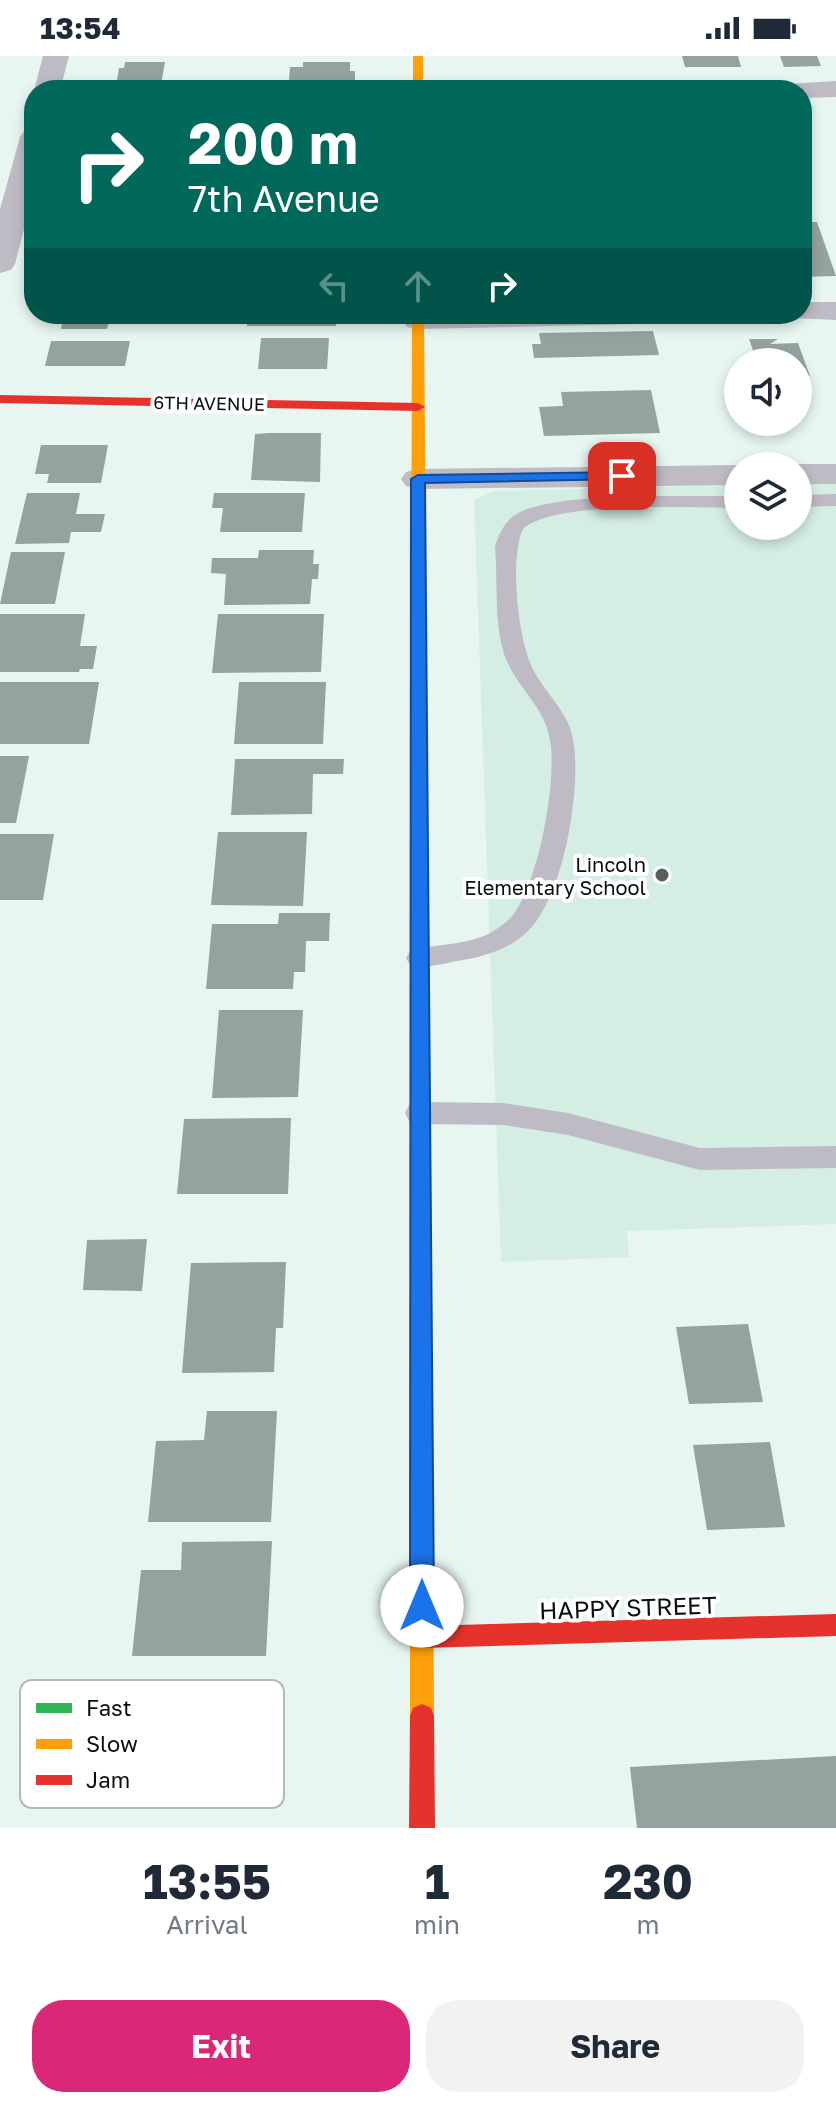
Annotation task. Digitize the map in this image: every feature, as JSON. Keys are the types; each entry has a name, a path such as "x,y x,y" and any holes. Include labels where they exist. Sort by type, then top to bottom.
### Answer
{"street":[{"path":"50,80 56,56"},
{"path":"418,56 418,80"},
{"path":"812,90 836,89"},
{"path":"0,264 24,174"},
{"path":"812,311 836,311"},
{"path":"418,324 422,1828"},
{"name":"6TH AVENUE","path":"0,399 418,407"},
{"path":"812,474 836,474"},
{"path":"418,479 724,475"},
{"name":"HAPPY STREET","path":"422,1637 836,1625"}],"lane":[{"path":"812,501 836,500"},
{"path":"419,958 495,942 524,919 546,869 558,816 565,769 561,735 550,709 521,671 513,649 506,547 511,532 520,520 570,506 724,502"},
{"path":"419,1113 503,1114 568,1124 640,1146 700,1159 836,1157"}],"shaded area":[{"name":"Lincoln Elementary School","path":"836,483 836,1224 627,1231 629,1257 501,1262 474,500 493,491 724,485 724,540 812,540 812,484"}],"building":[{"path":"682,56 738,56 741,67 685,67"},
{"path":"780,56 817,56 821,66 784,67"},
{"path":"125,62 165,62 162,80 117,80 119,68 124,68"},
{"path":"303,62 350,62 350,71 355,71 355,80 289,80 290,67 303,67"},
{"path":"812,222 817,222 836,276 812,277"},
{"path":"62,324 108,324 107,329 61,329"},
{"path":"247,324 336,324 336,326"},
{"path":"653,331 659,355 534,358 532,344 541,344 539,333"},
{"path":"261,338 329,338 327,369 258,369"},
{"path":"749,339 778,339 770,344 798,343 800,348 752,348"},
{"path":"51,341 130,341 125,366 45,366"},
{"path":"651,390 660,433 544,436 539,407 563,406 561,392"},
{"path":"321,433 320,482 251,480 255,434"},
{"path":"41,445 108,445 101,483 47,483 49,474 35,474"},
{"path":"27,493 80,493 76,514 105,514 101,532 71,532 69,543 15,544"},
{"path":"214,493 305,493 302,532 220,532 223,508 212,508"},
{"path":"259,550 314,550 313,564 319,564 318,579 312,579 310,604 224,605 226,574 211,573 212,558 258,558"},
{"path":"11,552 65,552 55,604 0,604"},
{"path":"0,614 85,614 80,646 97,646 93,669 80,669 79,672 0,672"},
{"path":"218,614 324,614 321,672 212,673"},
{"path":"0,682 99,682 89,744 0,744"},
{"path":"239,682 326,682 323,744 234,744"},
{"path":"0,756 29,756 16,823 0,823"},
{"path":"235,759 344,759 343,774 313,774 312,814 231,815"},
{"path":"218,832 307,832 303,906 211,905"},
{"path":"0,834 54,834 43,900 0,900"},
{"path":"279,913 330,913 329,941 306,941 305,972 294,972 293,989 206,989 212,924 278,924"},
{"path":"219,1010 303,1010 298,1097 212,1098"},
{"path":"291,1118 288,1194 177,1194 184,1119"},
{"path":"147,1239 142,1291 83,1290 87,1240"},
{"path":"286,1262 283,1328 276,1328 274,1372 182,1373 191,1263"},
{"path":"748,1324 763,1402 689,1404 676,1327"},
{"path":"207,1411 277,1411 271,1522 148,1522 156,1441 204,1440"},
{"path":"770,1442 785,1527 707,1530 693,1445"},
{"path":"272,1541 266,1656 132,1656 141,1570 181,1570 182,1542"},
{"path":"836,1756 836,1828 637,1828 630,1767"},
{"path":"116,1808 260,1808 260,1809"}],"traffic: fast":[{"path":"419,688 421,1318"}],"traffic: slow":[{"path":"418,56 418,80"},
{"path":"418,324 419,688"},
{"path":"421,1318 422,1716"}],"traffic: jam":[{"path":"0,399 418,407"},
{"path":"422,1637 836,1625"},
{"path":"422,1716 422,1828"}],"place":[{"name":"Lincoln Elementary School","path":"662,875"}],"route":[{"path":"422,1606 418,479 622,476"}]}
